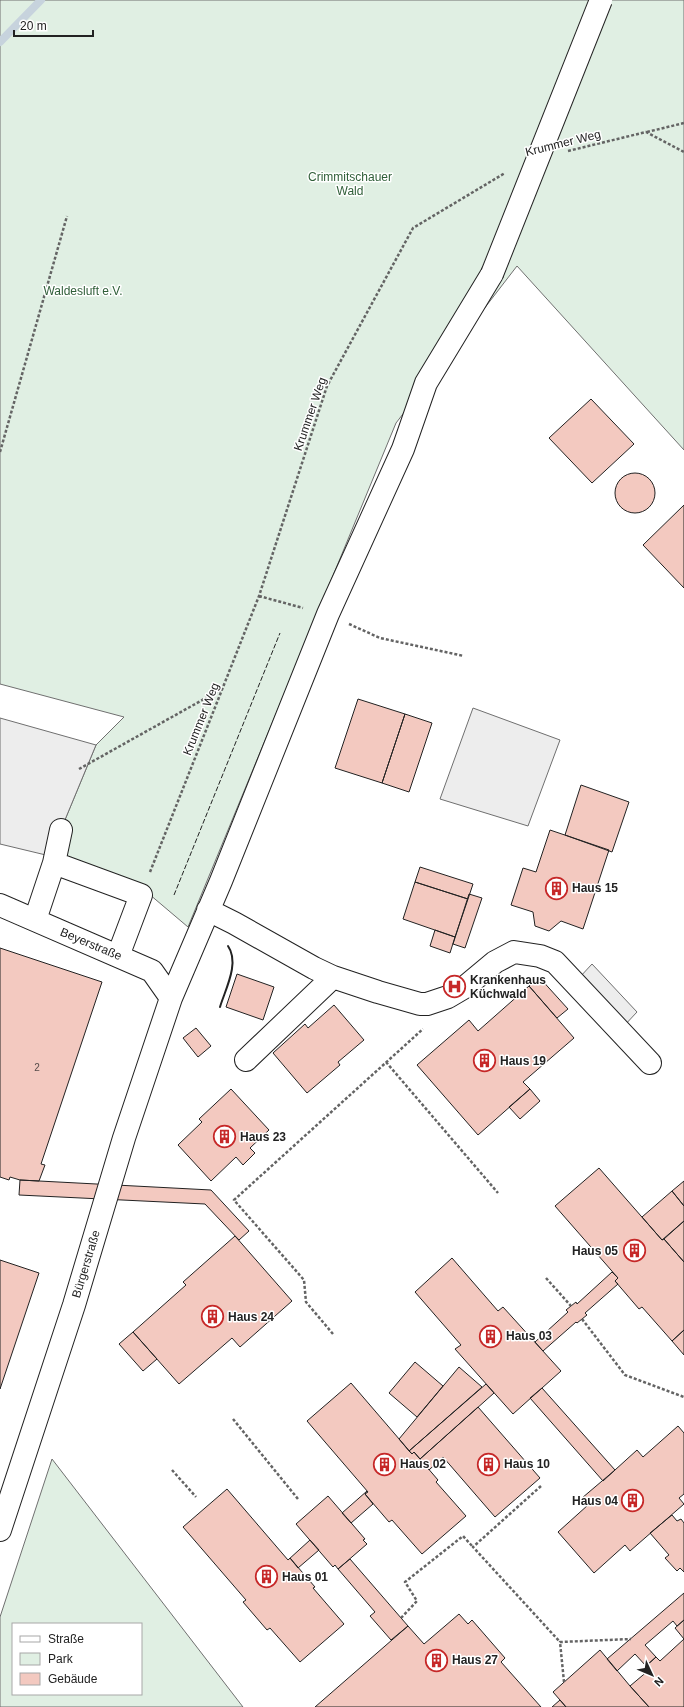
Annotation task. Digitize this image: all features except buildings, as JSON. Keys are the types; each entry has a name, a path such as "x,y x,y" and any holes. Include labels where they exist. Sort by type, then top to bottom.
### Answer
{"street":[{"name":"Bürgerstraße","path":"0,1530 69,1320 124,1138 171,998 328,614 403,449 426,383 492,274 601,0"},
{"path":"35,920 54,863 61,830"},
{"path":"54,863 141,895 118,956"},
{"name":"Beyerstraße","path":"0,905 152,971 171,998"},
{"path":"208,910 234,922 272,945 333,977 405,1001 427,1004 448,997 465,987 495,962 514,952 540,956 555,962 650,1063"},
{"path":"246,1060 333,977"}],"path":[{"name":"Krummer Weg","path":"566,152 684,123"},
{"path":"646,132 684,152"},
{"name":"Krummer Weg","path":"141,895 259,596 327,386 413,228 508,171"},
{"path":"0,452 67,216"},
{"path":"259,596 328,614 380,638 464,656"},
{"path":"79,769 223,689"},
{"path":"333,1334 306,1302 304,1280 234,1200 428,1025 427,1004"},
{"path":"386,1062 498,1193"},
{"path":"546,1278 571,1306"},
{"path":"582,1319 625,1375 684,1397"},
{"path":"233,1419 298,1500"},
{"path":"172,1470 196,1497"},
{"path":"473,1547 541,1486"},
{"path":"401,1618 418,1601 405,1582 463,1536 560,1642 564,1682"},
{"path":"560,1642 631,1639"}],"green space":[{"name":"Crimmitschauer Wald","path":"0,0 684,0 684,450 517,266 396,423 188,927 136,883 50,856 96,745 124,717 0,684"},
{"path":"52,1459 243,1707 0,1707 0,1617"}],"shaded area":[{"path":"473,708 560,740 528,826 440,799"},
{"path":"0,718 96,745 50,856 0,844"},
{"path":"592,964 637,1012 623,1027 579,978"}],"waterway":[{"path":"0,42 41,0"}],"fence":[{"path":"174,895 280,633"}],"wall":[{"path":"220,1007 232,968 233,960 228,946"}],"place":[{"name":"Haus 15","path":"556,888"},
{"name":"Krankenhaus Küchwald","path":"455,987"},
{"name":"Haus 19","path":"484,1061"},
{"name":"Haus 23","path":"224,1137"},
{"name":"Haus 05","path":"634,1251"},
{"name":"Haus 24","path":"213,1317"},
{"name":"Haus 03","path":"491,1336"},
{"name":"Haus 02","path":"384,1464"},
{"name":"Haus 10","path":"488,1464"},
{"name":"Haus 04","path":"633,1501"},
{"name":"Haus 01","path":"267,1577"},
{"name":"Haus 27","path":"436,1660"}],"park label":[{"name":"Waldesluft e.V.","path":"83,291"}]}
